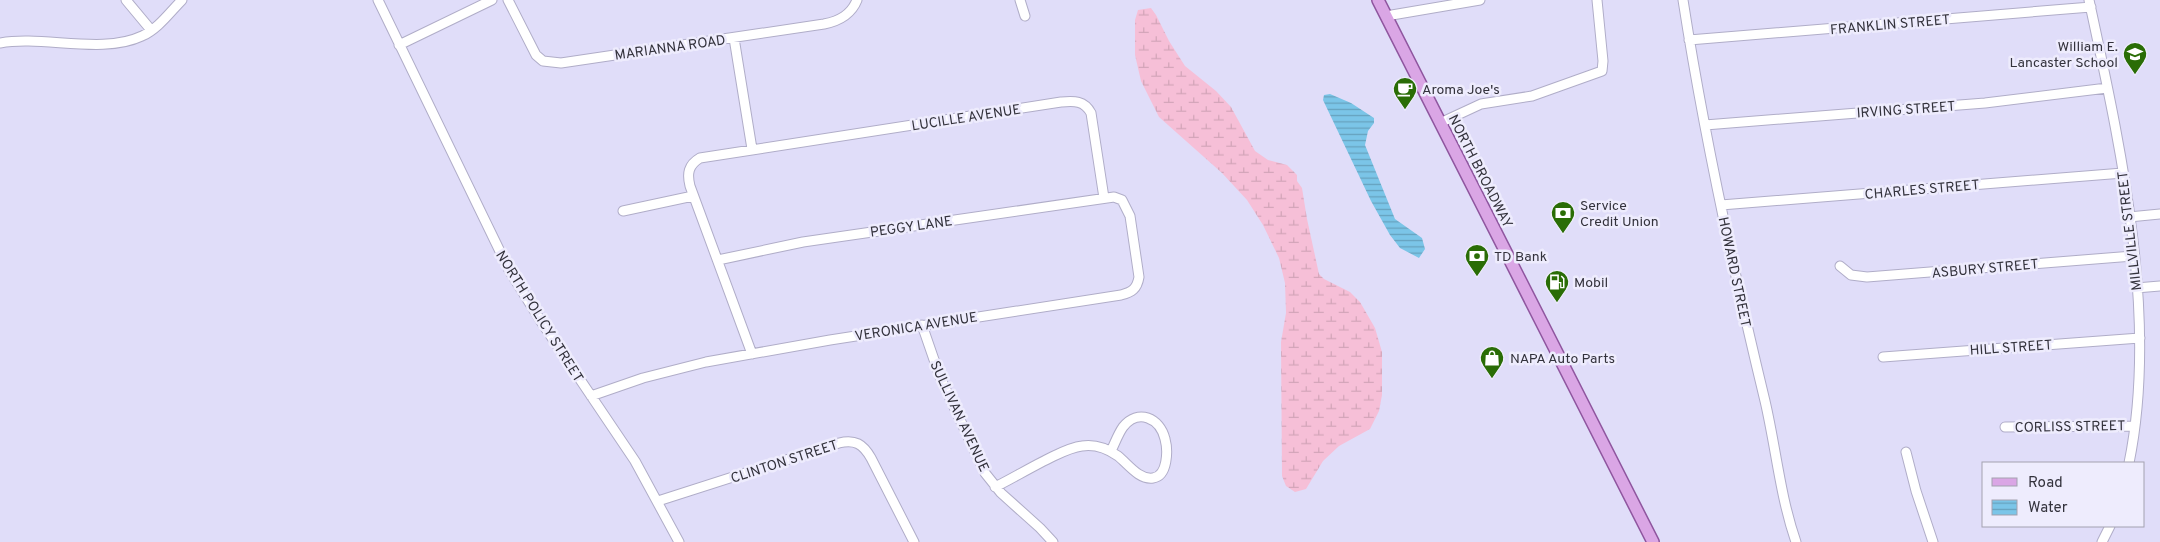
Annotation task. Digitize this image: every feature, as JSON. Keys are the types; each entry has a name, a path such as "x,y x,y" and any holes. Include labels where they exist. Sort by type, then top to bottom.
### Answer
{"main road":[{"name":"NORTH BROADWAY","path":"1378,0 1650,541"}],"street":[{"path":"126,0 151,30"},
{"path":"0,43 41,41 112,43 132,40 151,30 182,0"},
{"name":"NORTH POLICY STREET","path":"378,0 501,255 542,323 636,461 679,542"},
{"path":"399,45 492,0"},
{"name":"MARIANNA ROAD","path":"508,0 536,56 543,61 552,63 734,38 833,22 848,14 857,0"},
{"path":"1020,0 1025,16"},
{"path":"1386,16 1480,0"},
{"path":"1440,124 1481,104 1532,96 1602,72 1603,61 1597,0"},
{"name":"HOWARD STREET","path":"1683,0 1733,268 1768,415 1782,493 1796,542"},
{"name":"FRANKLIN STREET","path":"1690,40 2090,4"},
{"name":"MILLVILLE STREET","path":"2090,4 2123,173 2136,288 2140,338 2138,398 2129,462"},
{"path":"734,38 752,149"},
{"name":"IRVING STREET","path":"1705,125 1985,103 2107,88"},
{"name":"LUCILLE AVENUE","path":"752,354 693,196 688,171 695,161 708,156 752,149 1078,101 1088,107 1091,112 1104,198"},
{"name":"CHARLES STREET","path":"1721,205 2123,173"},
{"path":"622,211 693,196"},
{"name":"VERONICA AVENUE","path":"591,396 686,366 922,325 1130,293 1137,286 1139,278 1130,216 1122,200 1114,197 1104,198"},
{"name":"PEGGY LANE","path":"718,260 803,242 1104,198"},
{"path":"2129,217 2160,214"},
{"name":"ASBURY STREET","path":"1840,266 1851,275 1866,278 2133,256"},
{"path":"2136,288 2160,286"},
{"name":"SULLIVAN AVENUE","path":"922,325 940,377 985,473 996,487 1053,542"},
{"name":"HILL STREET","path":"1883,357 2140,338"},
{"path":"996,487 1075,447 1092,446 1111,451 1138,474 1146,478 1154,478 1161,474 1164,467 1166,441 1157,422 1147,417 1139,417 1129,421 1123,428 1111,451"},
{"name":"CORLISS STREET","path":"2005,427 2135,426"},
{"name":"CLINTON STREET","path":"658,501 839,443 851,441 866,448 914,542"},
{"path":"1906,452 1916,491 1933,542"},
{"path":"2102,542 2110,527"}],"green space":[{"path":"1151,8 1185,66 1216,91 1231,107 1255,151 1268,160 1287,165 1297,175 1297,181 1302,188 1319,274 1324,279 1350,292 1360,302 1375,328 1382,352 1382,395 1379,411 1370,429 1339,446 1323,461 1306,489 1295,492 1286,486 1282,476 1281,342 1286,313 1285,283 1279,258 1263,225 1247,200 1222,173 1159,117 1141,81 1135,55 1135,20 1138,10"}],"water":[{"path":"1330,94 1351,103 1374,118 1374,123 1368,131 1365,145 1395,219 1422,238 1425,249 1419,258 1400,248 1390,235 1371,201 1323,100 1324,95"}],"place":[{"name":"William E. Lancaster School","path":"2135,75"},
{"name":"Aroma Joe's","path":"1405,110"},
{"name":"Service Credit Union","path":"1563,234"},
{"name":"TD Bank","path":"1477,277"},
{"name":"Mobil","path":"1557,303"},
{"name":"NAPA Auto Parts","path":"1492,379"}]}
